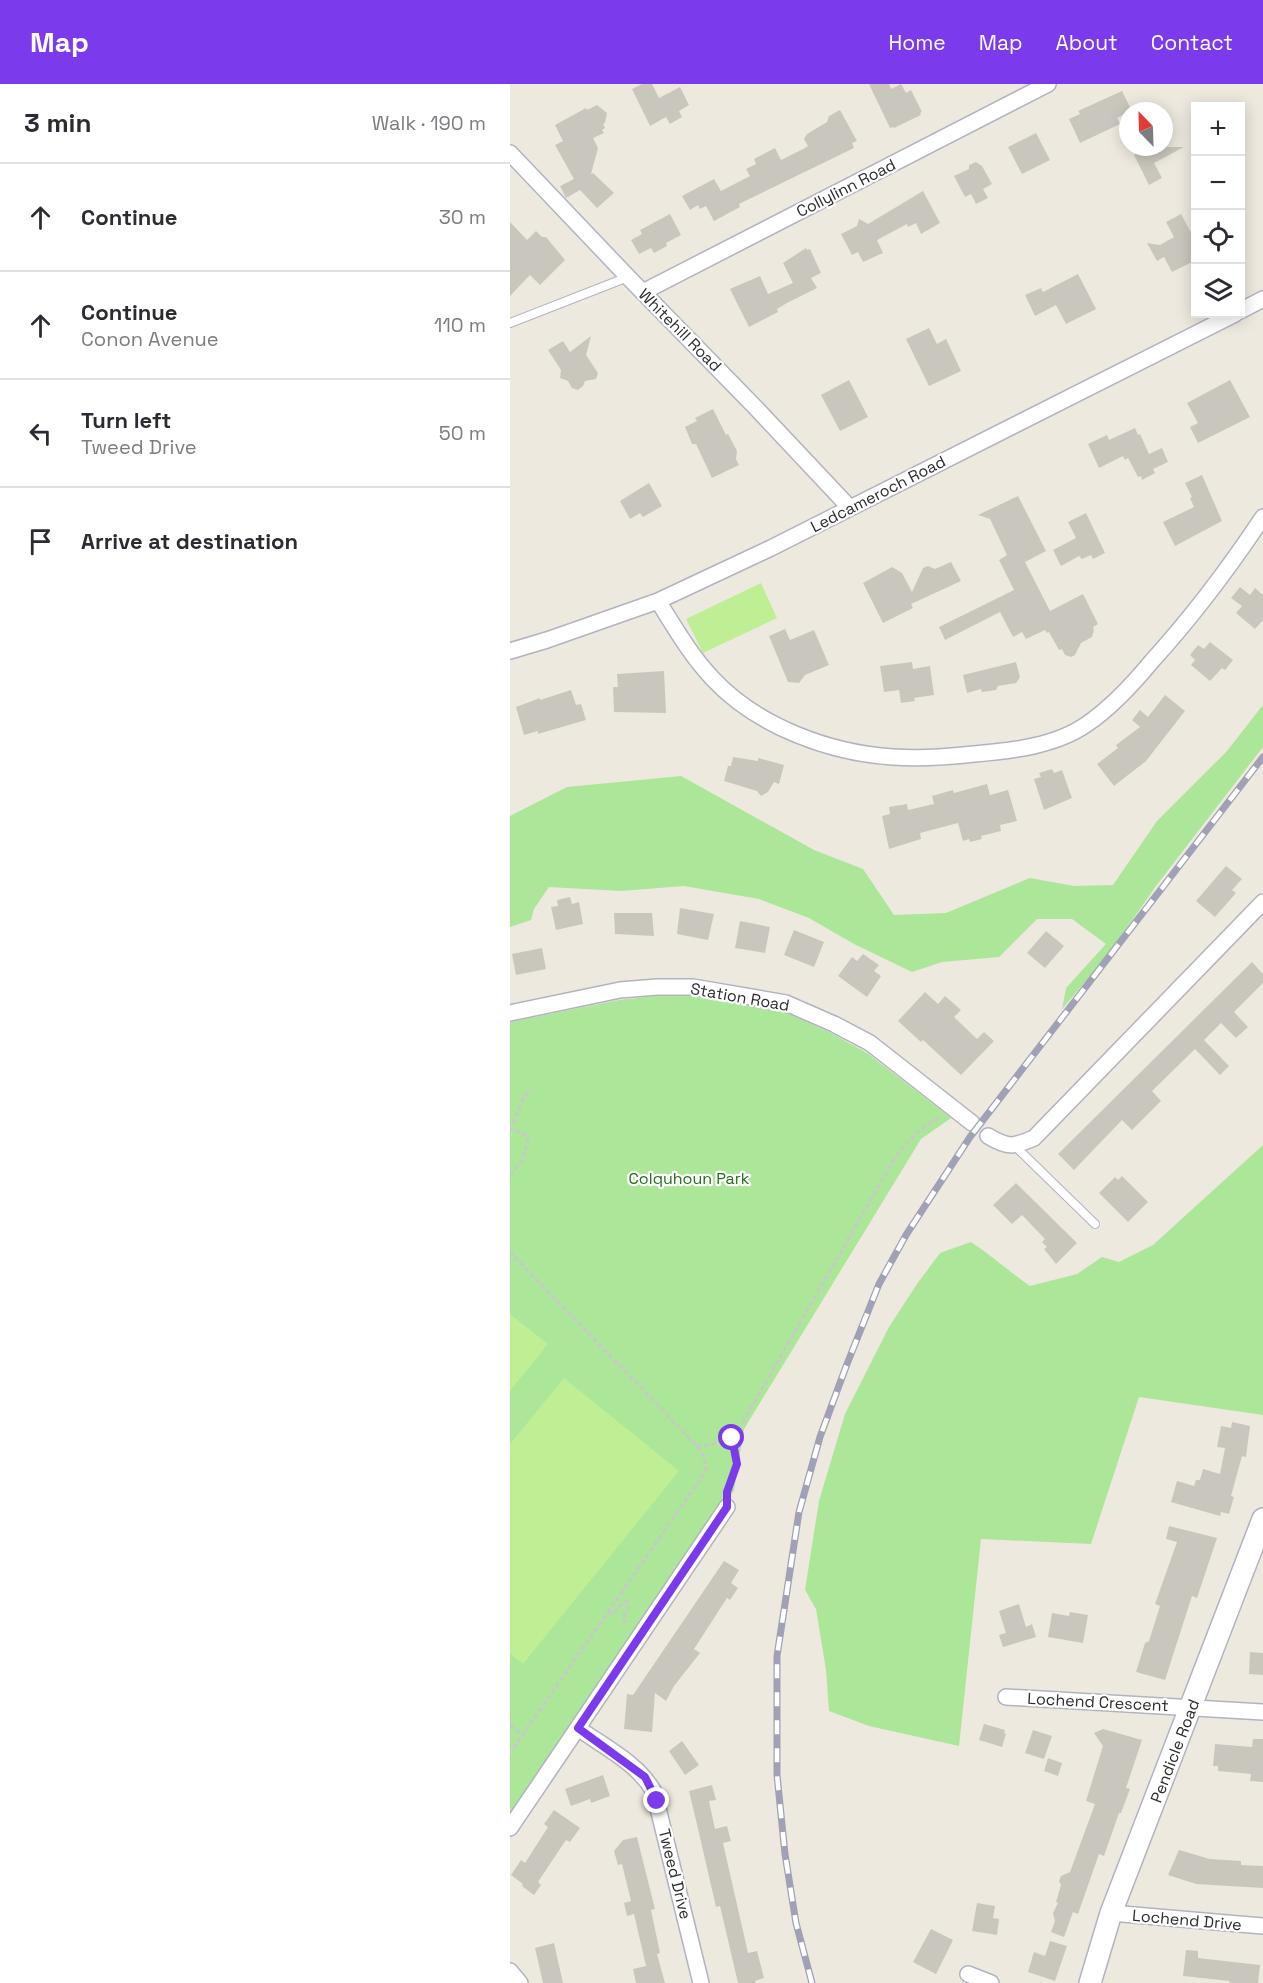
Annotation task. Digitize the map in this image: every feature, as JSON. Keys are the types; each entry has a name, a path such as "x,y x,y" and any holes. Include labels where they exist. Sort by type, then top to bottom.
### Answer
{"street":[{"name":"Collylinn Road","path":"643,292 1048,84"},
{"name":"Whitehill Road","path":"510,153 756,407 850,508"},
{"path":"1245,308 1263,299"},
{"name":"Ledcameroch Road","path":"510,651 658,601 850,508 1227,318"},
{"path":"658,601 682,640 714,680 754,713 787,729 851,751 892,757 938,757 987,753 1043,743 1069,735 1102,713 1137,679 1182,628 1229,567 1263,517"},
{"path":"988,1136 1001,1143 1015,1146 1035,1138 1263,902"},
{"name":"Station Road","path":"510,1013 620,990 657,987 693,987 786,1003 870,1043 972,1123"},
{"path":"510,1828 727,1507"},
{"name":"Pendicle Road","path":"1090,1983 1111,1914 1263,1519"},
{"name":"Lochend Crescent","path":"1006,1697 1263,1712"},
{"name":"Tweed Drive","path":"578,1728 645,1777 654,1792 701,1983"},
{"name":"Lochend Drive","path":"1111,1914 1263,1926"},
{"path":"510,1971 520,1983"},
{"path":"968,1974 992,1983"}],"lane":[{"path":"510,323 628,277"},
{"path":"1015,1146 1095,1224"}],"path":[{"path":"510,1175 522,1161 528,1139 526,1135 511,1129 525,1095 532,1090"},
{"path":"697,1446 710,1445 732,1438 737,1432 893,1161 923,1127 956,1110"},
{"path":"510,1252 697,1446 705,1459 706,1471 510,1754"},
{"path":"727,1507 727,1492 737,1464 732,1438"},
{"path":"609,1612 612,1614 625,1601 629,1603 623,1620 642,1634"},
{"path":"510,1725 523,1735"}],"green space":[{"path":"761,583 777,618 703,653 686,619"},
{"path":"1263,705 1263,747 1156,886 1108,955 1062,1009 1066,988 1106,944 1072,919 1037,919 999,957 942,962 912,972 854,944 809,918 759,899 684,886 621,891 549,887 534,909 531,920 510,927 510,816 567,787 681,776 814,850 863,869 894,915 946,913 1030,878 1074,886 1113,885 1157,821 1227,751"},
{"name":"Colquhoun Park","path":"656,996 692,996 783,1011 867,1053 951,1118 921,1139 744,1429 734,1491 510,1814 510,1022 619,1000"},
{"path":"1263,1145 1263,1415 1139,1397 1091,1544 981,1539 959,1746 869,1726 829,1711 826,1670 816,1609 805,1590 819,1501 845,1414 889,1327 940,1253 971,1242 1030,1286 1077,1274 1102,1257 1119,1262 1153,1245"},
{"path":"510,1314 548,1344 510,1391"},
{"path":"564,1378 679,1471 523,1664 510,1654 510,1444"}],"building":[{"path":"642,84 652,84 659,98 680,87 689,105 679,111 682,117 670,124 666,117 650,126 632,89"},
{"path":"869,84 889,84 891,89 901,84 906,93 911,90 922,112 921,115 890,128"},
{"path":"1122,91 1128,102 1119,102 1119,117 1117,118 1119,124 1080,143 1069,119 1080,114 1078,111"},
{"path":"597,105 607,113 603,124 605,128 602,130 604,133 593,138 598,148 591,174 593,173 614,193 597,208 580,190 566,198 560,186 574,179 555,145 563,141 555,125 586,108 587,110"},
{"path":"840,110 857,141 852,143 854,148 739,204 740,207 714,221 706,206 700,209 698,205 690,210 682,196 714,179 721,191 750,176 746,169 756,164 754,159 775,148 781,160 805,148 808,146 804,139 807,134 827,122 829,116"},
{"path":"1036,133 1050,160 1022,174 1008,147"},
{"path":"1173,147 1184,147 1173,153"},
{"path":"1134,156 1167,156 1154,163 1162,178 1149,185"},
{"path":"976,162 982,166 992,184 983,189 988,198 976,204 971,194 965,197 954,176 969,169 969,165"},
{"path":"923,191 940,223 921,234 916,223 908,227 907,224 877,240 883,253 863,262 858,252 852,255 841,234 857,226 859,219 868,224"},
{"path":"670,214 681,235 654,253 651,248 639,254 631,240 642,234 640,230"},
{"path":"1181,214 1191,233 1191,262 1172,272 1164,257 1157,261 1147,243 1160,245 1174,237 1166,222"},
{"path":"510,222 527,240 536,231 542,237 546,237 565,260 540,285 530,275 510,296"},
{"path":"806,248 810,249 821,273 811,278 817,288 787,303 777,309 778,312 749,327 730,289 760,276 768,294 793,283 783,263"},
{"path":"1078,274 1096,309 1066,324 1056,305 1035,316 1025,295 1041,288 1043,292"},
{"path":"929,328 937,344 946,339 961,371 929,386 906,339"},
{"path":"591,336 586,355 598,373 596,379 585,381 578,390 572,388 568,381 560,378 561,370 548,350 563,341 570,352"},
{"path":"849,380 868,417 840,431 821,395"},
{"path":"1230,380 1250,417 1198,443 1190,427 1198,423 1187,403"},
{"path":"713,409 737,451 736,459 739,465 712,478 685,427 697,421 695,418"},
{"path":"1135,428 1149,454 1162,448 1168,462 1153,469 1155,473 1142,480 1128,458 1125,460 1123,456 1099,468 1088,444 1107,435 1109,440"},
{"path":"1202,475 1222,521 1175,546 1163,522 1194,507 1185,483"},
{"path":"649,483 662,506 643,517 640,513 630,519 620,501"},
{"path":"1018,496 1046,551 1025,562 1050,611 1083,594 1098,624 1093,627 1092,637 1081,643 1075,655 1071,657 1065,655 1062,649 1059,650 1049,632 1045,630 1026,639 1022,632 1013,637 1000,612 945,640 939,627 1014,590 999,560 1007,555 990,519 978,515"},
{"path":"1086,513 1105,553 1093,559 1091,555 1082,559 1079,556 1061,566 1053,550 1076,538 1068,522"},
{"path":"951,562 961,581 911,604 913,608 883,623 863,583 892,567 902,573 912,592 923,568 928,566 935,569"},
{"path":"1240,587 1250,595 1255,588 1263,595 1263,620 1255,629 1236,613 1242,606 1231,598"},
{"path":"785,629 790,640 814,630 829,665 805,675 799,683 788,682 769,636"},
{"path":"1210,642 1233,660 1225,670 1222,668 1210,681 1191,665 1195,660 1190,655 1198,645 1204,649"},
{"path":"912,662 913,669 930,666 934,695 901,703 899,690 884,692 880,666"},
{"path":"1016,662 1020,677 1016,683 998,686 996,690 982,692 981,689 967,693 963,675"},
{"path":"664,671 666,713 614,712 613,687 618,687 617,674"},
{"path":"571,690 576,705 581,704 586,720 538,734 538,731 524,735 516,707"},
{"path":"1165,695 1185,711 1146,761 1114,786 1097,764 1118,748 1116,745 1140,727 1132,720 1140,710 1148,717"},
{"path":"733,757 758,761 758,758 784,765 779,784 774,782 768,792 761,796 757,791 724,781"},
{"path":"1052,769 1054,773 1062,770 1072,798 1044,810 1034,779 1041,777 1039,773"},
{"path":"987,784 990,795 1008,790 1017,821 1000,825 1001,831 981,836 982,839 970,842 969,839 963,841 958,823 920,833 921,839 889,849 882,816 890,814 889,807 907,804 908,810 934,804 932,796"},
{"path":"1226,866 1242,879 1232,890 1236,893 1215,917 1196,901"},
{"path":"570,897 572,904 579,902 583,924 556,930 551,907 558,906 557,900"},
{"path":"680,908 714,914 708,940 677,934"},
{"path":"614,913 652,913 654,936 615,934"},
{"path":"740,921 770,927 765,953 735,948"},
{"path":"794,930 824,942 814,967 784,955"},
{"path":"1046,931 1064,946 1045,968 1027,953"},
{"path":"542,948 546,969 516,975 512,954"},
{"path":"863,954 879,965 874,971 881,976 867,997 838,976 852,957 857,961"},
{"path":"1252,962 1263,974 1263,983 1234,1012 1248,1027 1236,1038 1221,1023 1204,1040 1229,1066 1220,1075 1195,1049 1152,1091 1161,1101 1132,1130 1122,1120 1074,1170 1058,1154"},
{"path":"925,992 938,1004 945,996 961,1010 954,1017 977,1039 984,1032 994,1041 961,1075 923,1040 921,1042 898,1021"},
{"path":"1122,1176 1148,1202 1128,1222 1099,1193 1115,1177 1118,1180"},
{"path":"1016,1183 1077,1243 1056,1264 1044,1249 1047,1247 1042,1242 1045,1239 1022,1215 1012,1224 993,1205"},
{"path":"1232,1422 1250,1426 1246,1457 1242,1456 1231,1496 1234,1497 1229,1514 1221,1512 1220,1516 1171,1502 1177,1481 1194,1486 1196,1480 1200,1480 1203,1469 1220,1474 1225,1448 1217,1447 1221,1426 1231,1428"},
{"path":"1169,1526 1217,1538 1197,1598 1192,1596 1165,1680 1136,1672 1145,1643 1149,1641 1160,1606 1155,1604 1177,1542 1166,1539"},
{"path":"724,1561 739,1570 731,1583 738,1588 730,1600 727,1598 694,1649 700,1653 674,1686 666,1701 655,1693 652,1732 624,1729 627,1694 633,1695"},
{"path":"1019,1604 1026,1627 1032,1624 1036,1637 1003,1647 999,1635 1006,1633 999,1611"},
{"path":"1070,1612 1088,1615 1083,1643 1048,1637 1052,1613 1069,1616"},
{"path":"1250,1652 1263,1653 1263,1675 1249,1674"},
{"path":"984,1724 1005,1730 1002,1747 979,1740"},
{"path":"1103,1729 1142,1740 1126,1788 1130,1789 1104,1856 1099,1854 1078,1914 1073,1912 1064,1937 1051,1932 1055,1921 1053,1913 1058,1903 1056,1902 1061,1885 1059,1881 1061,1876 1070,1872 1095,1804 1086,1801 1103,1746 1094,1733"},
{"path":"1033,1730 1052,1736 1044,1759 1025,1753"},
{"path":"1253,1739 1263,1739 1263,1782 1250,1781 1251,1774 1218,1771 1218,1766 1213,1766 1215,1744 1252,1747"},
{"path":"682,1741 699,1765 685,1775 669,1751"},
{"path":"1048,1758 1062,1763 1058,1776 1044,1771"},
{"path":"603,1775 610,1796 591,1803 590,1799 571,1806 565,1789"},
{"path":"712,1785 716,1800 709,1801 715,1829 727,1826 731,1841 723,1843 748,1953 757,1951 764,1978 755,1981 756,1983 738,1983 720,1906 716,1907 689,1791"},
{"path":"554,1810 580,1828 570,1842 566,1840 538,1882 541,1885 534,1895 511,1875 521,1860 525,1863 548,1827 544,1824"},
{"path":"637,1837 655,1909 651,1910 660,1953 657,1954 665,1983 636,1983 633,1969 646,1966 634,1914 627,1916 624,1903 631,1901 622,1864 618,1865 614,1851 623,1840"},
{"path":"1179,1850 1210,1859 1241,1861 1241,1865 1263,1866 1263,1888 1196,1884 1168,1875"},
{"path":"977,1903 995,1906 993,1918 999,1919 997,1935 972,1931"},
{"path":"931,1929 953,1940 936,1974 913,1962"},
{"path":"1050,1941 1067,1946 1055,1981 1028,1972 1034,1952 1045,1956"},
{"path":"554,1943 563,1983 543,1983 535,1948"},
{"path":"1186,1950 1198,1951 1198,1958 1260,1965 1258,1983 1229,1983 1230,1981 1183,1976"}],"railway":[{"path":"812,1983 796,1923 785,1854 777,1775 777,1656 799,1512 820,1437 879,1284 906,1235 970,1137 1263,757"}],"route":[{"path":"657,1801 645,1777 578,1728 727,1507 727,1492 737,1464 732,1438"}]}
